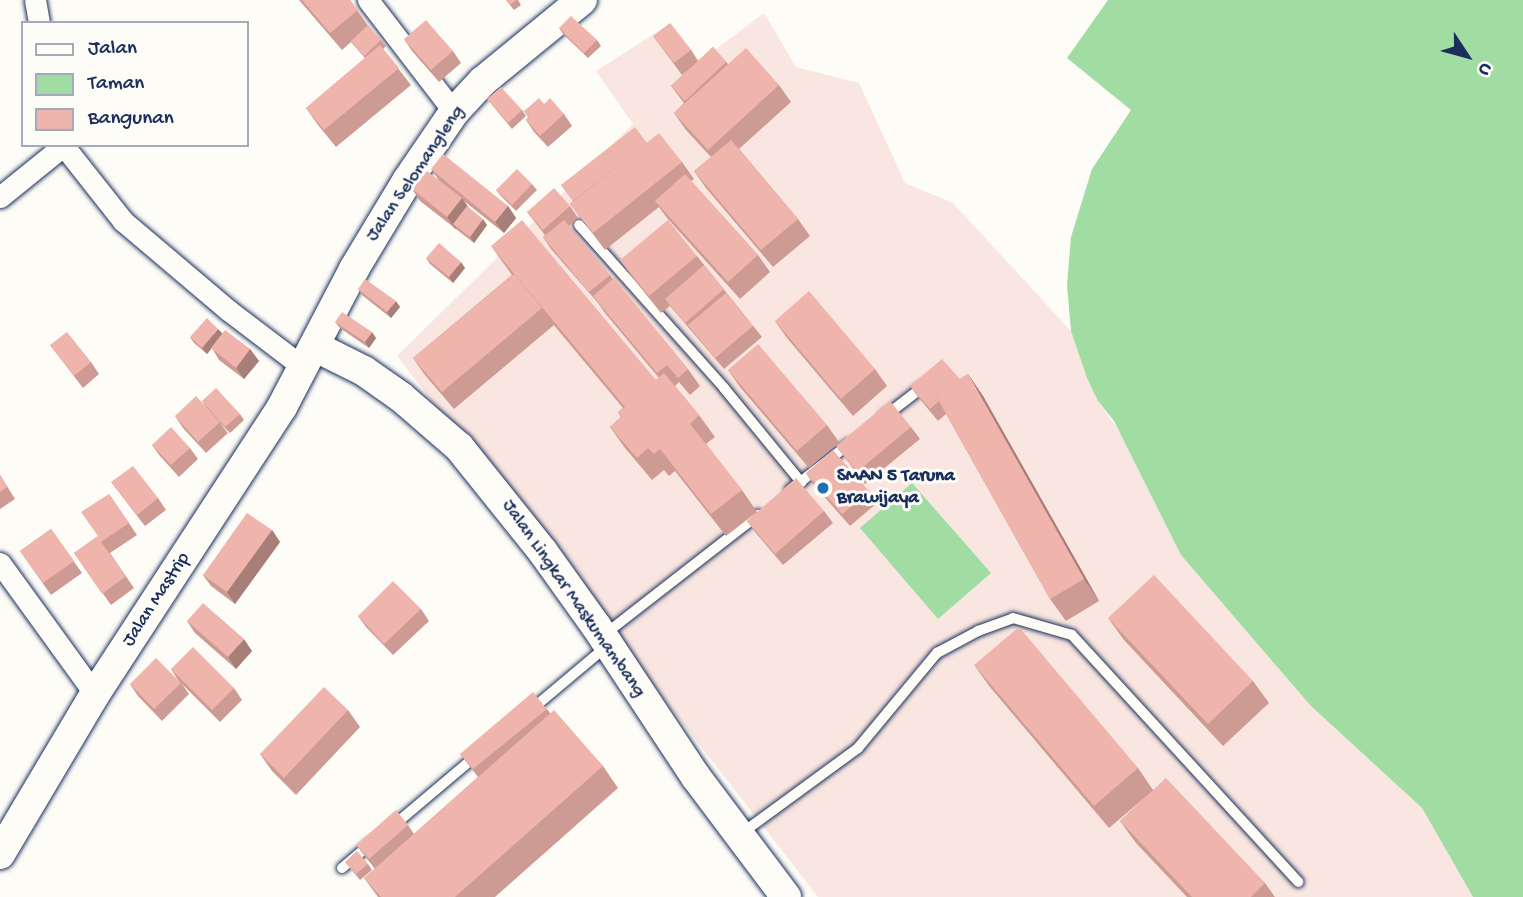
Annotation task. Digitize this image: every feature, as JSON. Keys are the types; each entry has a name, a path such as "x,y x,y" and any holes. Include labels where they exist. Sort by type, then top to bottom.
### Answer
{"street":[{"path":"35,0 38,21"},
{"path":"368,0 454,112"},
{"name":"Jalan Selomangleng","path":"310,357 354,269 407,180 454,112 483,81 582,0"},
{"path":"0,197 62,147"},
{"path":"64,147 123,221 228,310 310,357"},
{"name":"Jalan Lingkar Maskumambang","path":"310,357 363,371 401,397 459,447 535,542 606,640 696,777 786,897"},
{"name":"Jalan Mastrip","path":"0,854 95,694 245,465 310,357"},
{"path":"0,563 95,694"}],"lane":[{"path":"579,225 707,369 800,482"},
{"path":"874,425 936,377"},
{"path":"779,499 863,433"},
{"path":"525,715 606,640 768,508"},
{"path":"739,834 858,748 937,653 978,631 1013,618 1072,635 1298,882"},
{"path":"342,868 482,751"}],"shaded area":[{"name":"SMAN 5 Taruna Brawijaya","path":"764,13 796,67 859,83 905,183 953,203 1071,331 1098,401 1311,706 1422,808 1473,897 818,897 397,356 633,124 596,71 671,23 700,61"}],"green space":[{"path":"1108,0 1523,0 1523,897 1473,897 1422,808 1311,706 1181,555 1114,421 1098,401 1087,378 1071,331 1067,285 1071,237 1092,169 1131,110 1067,58"},
{"path":"912,483 991,573 938,619 860,528"}],"building":[{"path":"302,0 350,0 358,10 330,33"},
{"path":"571,16 597,40 584,53 559,28"},
{"path":"426,20 453,51 431,70 404,39"},
{"path":"670,23 691,50 674,63 653,36"},
{"path":"368,25 381,40 364,56 351,41"},
{"path":"380,45 399,68 324,130 306,108"},
{"path":"713,47 726,62 685,101 671,86"},
{"path":"746,48 779,85 708,150 674,113"},
{"path":"501,87 522,110 508,123 487,99"},
{"path":"539,98 544,104 550,98 564,114 540,136 526,120 529,117 524,111"},
{"path":"635,127 647,143 573,201 561,185"},
{"path":"659,133 682,162 593,233 570,204"},
{"path":"731,140 798,219 761,250 694,171"},
{"path":"443,154 508,206 495,222 431,169"},
{"path":"517,169 532,184 512,205 496,190"},
{"path":"427,171 462,198 447,217 412,189"},
{"path":"685,174 758,255 728,282 655,201"},
{"path":"554,188 570,206 543,230 527,212"},
{"path":"467,206 483,219 470,237 453,224"},
{"path":"522,220 656,380 664,373 699,415 690,424 742,490 711,514 660,449 654,454 648,448 637,458 610,427 622,417 618,412 625,407 491,246"},
{"path":"564,220 610,275 589,292 543,237"},
{"path":"668,220 697,256 649,296 620,260"},
{"path":"439,243 461,262 449,277 426,258"},
{"path":"704,265 724,289 685,323 665,299"},
{"path":"514,274 542,308 442,392 413,358"},
{"path":"614,278 688,369 678,378 667,365 657,373 593,296"},
{"path":"365,279 396,301 387,312 358,289"},
{"path":"809,291 875,369 841,399 775,321"},
{"path":"726,293 753,326 715,358 688,325"},
{"path":"342,312 372,332 365,342 335,322"},
{"path":"207,318 218,329 202,348 190,337"},
{"path":"225,330 250,349 236,368 211,348"},
{"path":"67,332 91,362 74,376 50,345"},
{"path":"758,344 827,425 797,451 728,370"},
{"path":"942,359 960,379 935,394 939,401 930,409 910,386"},
{"path":"968,374 1084,579 1050,599 935,394"},
{"path":"216,388 240,414 225,427 202,401"},
{"path":"196,396 220,422 198,442 175,416"},
{"path":"890,401 911,427 857,472 836,446"},
{"path":"171,427 190,448 171,465 152,445"},
{"path":"833,450 869,491 842,514 806,473"},
{"path":"133,466 158,498 137,515 111,482"},
{"path":"0,476 7,487 0,492"},
{"path":"796,478 824,511 775,554 747,521"},
{"path":"109,494 129,523 101,542 126,576 102,594 74,553 98,536 81,512"},
{"path":"247,513 272,530 227,592 203,575"},
{"path":"51,529 74,561 43,583 20,551"},
{"path":"1154,575 1253,681 1208,724 1108,618"},
{"path":"393,581 421,609 384,644 358,616"},
{"path":"203,603 244,639 228,657 187,621"},
{"path":"1019,627 1138,768 1094,806 974,665"},
{"path":"193,647 234,688 212,710 171,669"},
{"path":"156,658 181,683 154,709 130,684"},
{"path":"324,687 348,710 284,778 260,754"},
{"path":"533,692 547,709 473,769 460,754"},
{"path":"554,710 603,766 455,897 381,897 364,878"},
{"path":"1166,778 1265,883 1251,897 1192,897 1120,821"},
{"path":"396,810 408,825 369,859 356,845"},
{"path":"357,851 368,864 356,874 345,862"}],"place":[{"name":"SMAN 5 Taruna Brawijaya","path":"823,488"}]}
